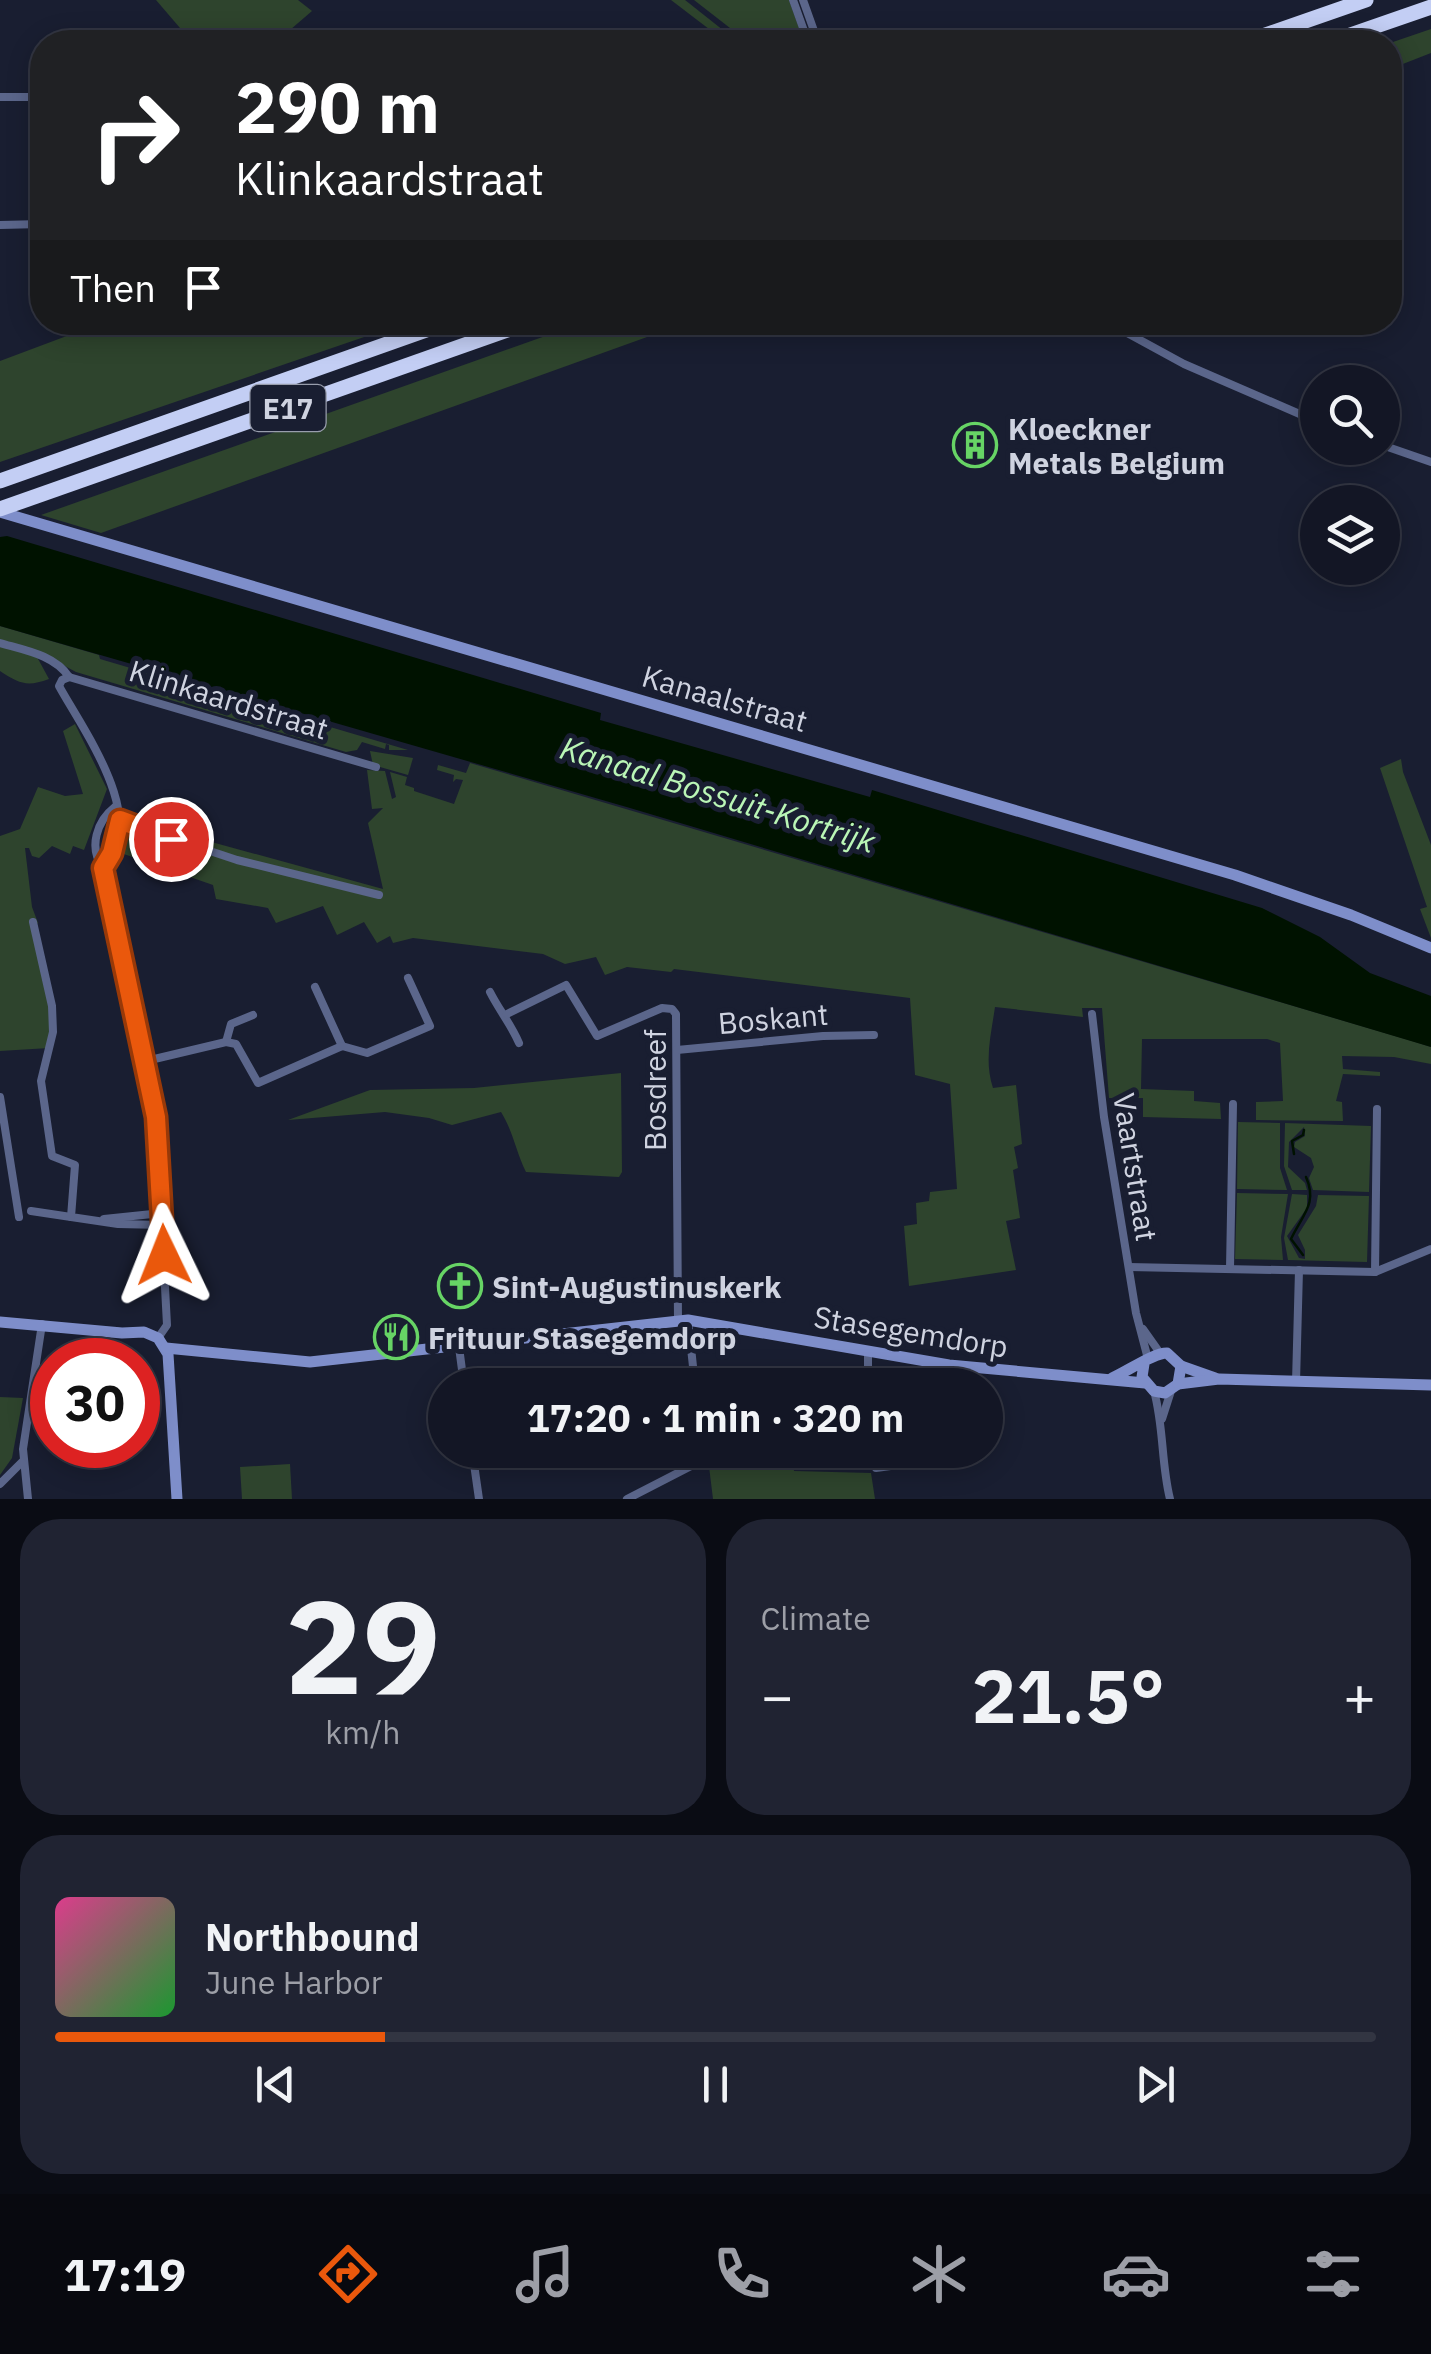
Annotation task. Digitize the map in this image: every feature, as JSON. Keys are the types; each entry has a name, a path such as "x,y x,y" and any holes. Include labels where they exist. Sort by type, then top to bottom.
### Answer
{"highway":[{"path":"1282,30 1366,0"},
{"path":"1365,30 1431,6"},
{"name":"E17","path":"0,480 413,335"},
{"name":"E17","path":"0,511 493,335"}],"street":[{"path":"793,0 804,30"},
{"path":"803,0 814,30"},
{"path":"0,98 30,98"},
{"path":"0,225 30,224"},
{"path":"1131,335 1184,364 1300,414"},
{"path":"1400,451 1431,462"},
{"name":"Kanaalstraat","path":"0,511 1235,875 1351,915 1431,948"},
{"name":"Klinkaardstraat","path":"0,643 43,656 69,677 376,767"},
{"path":"69,677 59,686 111,780 120,820 112,853 103,868"},
{"path":"115,807 100,822 96,856 103,868 156,1117 168,1325 162,1343 170,1383 177,1499"},
{"path":"120,820 237,860 379,895"},
{"path":"96,846 112,853"},
{"path":"34,922 54,1032 41,1081 48,1145 52,1156 75,1165 71,1217"},
{"path":"408,978 436,1040"},
{"name":"Bosdreef","path":"506,1014 566,985 598,1036 662,1008 676,1014 683,1320 691,1368"},
{"path":"314,987 342,1046"},
{"path":"490,992 520,1043"},
{"path":"226,1042 231,1024 253,1014"},
{"name":"Vaartstraat","path":"1092,1014 1104,1116 1146,1361"},
{"path":"146,1062 226,1042 236,1044 258,1084 342,1046 367,1054 430,1026"},
{"name":"Boskant","path":"677,1050 874,1035"},
{"path":"0,1096 18,1216"},
{"path":"1230,1268 1233,1104"},
{"path":"1375,1272 1377,1109"},
{"path":"31,1211 90,1221 162,1226"},
{"path":"90,1221 162,1213"},
{"path":"1129,1266 1375,1272 1431,1249"},
{"path":"1296,1382 1298,1270"},
{"name":"Stasegemdorp","path":"0,1322 144,1332 162,1343 310,1362 683,1320 1004,1371 1112,1378 1149,1387"},
{"path":"28,1499 22,1462 42,1324"},
{"name":"Vaartstraat","path":"1140,1325 1160,1353"},
{"path":"460,1347 462,1368"},
{"path":"868,1351 868,1368"},
{"path":"1170,1499 1164,1475 1162,1419 1149,1387 1146,1361 1160,1353 1173,1356 1181,1366 1220,1379"},
{"name":"Stasegemdorp","path":"1112,1378 1146,1361"},
{"path":"1162,1419 1181,1366"},
{"path":"1149,1387 1174,1388 1220,1379 1431,1386"},
{"path":"0,1484 22,1462"},
{"path":"474,1468 478,1499"},
{"path":"628,1499 687,1468"}],"green space":[{"path":"156,0 298,0 312,11 290,30 182,30"},
{"path":"671,0 685,0 723,30 710,30"},
{"path":"694,0 789,0 800,30 733,30"},
{"path":"1431,29 1431,53 1402,64 1402,39"},
{"path":"69,335 370,335 0,462 0,361"},
{"path":"548,335 653,335 101,533 41,515"},
{"path":"0,626 408,750 389,750 386,744 385,749 362,742 357,750 346,752 76,672 33,649 0,640"},
{"path":"0,646 37,657 49,679 24,683 0,671"},
{"path":"75,724 107,789 84,850 73,846 70,854 52,846 39,858 25,848 32,907 38,923 31,928 49,1007 49,1048 0,1051 0,836 20,829 38,787 65,796 83,794 63,731"},
{"path":"370,751 413,758 408,775 373,765"},
{"path":"1401,759 1431,845 1431,938 1420,909 1427,907 1380,768"},
{"path":"470,763 1412,1041 1431,1047 1431,1064 1394,1057 1342,1056 1343,1069 1380,1072 1380,1076 1343,1074 1336,1101 1342,1102 1343,1121 1256,1120 1256,1102 1283,1101 1280,1043 1267,1039 1142,1039 1141,1089 1194,1091 1194,1101 1220,1103 1221,1119 1143,1117 1143,1098 1109,1098 1102,1008 1082,1008 1083,1017 995,1007 989,1048 990,1078 993,1088 1016,1085 1022,1144 1014,1147 1018,1168 1013,1170 1020,1218 1006,1221 1016,1270 909,1286 904,1226 917,1224 916,1203 929,1201 930,1192 957,1189 950,1084 915,1075 910,998 674,969 671,972 627,967 605,975 596,957 565,964 543,954 413,938 393,943 390,936 377,943 364,922 337,935 323,906 276,923 268,908 216,899 213,885 118,852 128,819 383,889 368,823 383,808 372,809 367,770 385,771 392,799 396,797 390,772 407,777 405,785 414,791 454,804 463,780 453,782 454,775 437,770 438,765 466,773"},
{"path":"621,1073 619,1177 526,1172 501,1112 452,1125 385,1112 288,1120 370,1090 474,1088"},
{"path":"1238,1122 1280,1123 1280,1168 1287,1190 1237,1189"},
{"path":"1285,1123 1371,1126 1369,1192 1313,1190 1309,1178 1314,1167 1311,1158 1294,1147 1305,1136 1304,1127 1289,1142 1288,1167 1307,1190 1292,1190 1284,1166"},
{"path":"1237,1193 1288,1194 1281,1237 1283,1260 1235,1259"},
{"path":"1292,1194 1307,1195 1307,1208 1287,1236 1299,1258 1305,1259 1298,1235 1316,1206 1318,1195 1369,1196 1367,1262 1288,1260 1284,1238"},
{"path":"0,1397 23,1398 12,1458 0,1475"},
{"path":"290,1464 292,1499 242,1499 240,1467"},
{"path":"709,1468 871,1473 875,1499 713,1499"}],"water":[{"name":"Kanaal Bossuit-Kortrijk","path":"0,537 601,713 600,720 870,797 872,790 1262,908 1320,937 1370,973 1431,996 1431,1047 630,808 0,626"}],"waterway":[{"path":"1294,1154 1292,1141 1303,1135 1304,1130"},
{"path":"1303,1255 1291,1239 1309,1202 1306,1177"}],"place":[{"name":"Kloeckner Metals Belgium","path":"975,445"},
{"name":"Sint-Augustinuskerk","path":"460,1286"},
{"name":"Frituur Stasegemdorp","path":"396,1337"}],"route":[{"path":"164,1255 156,1117 103,868 109,862 120,820 171,839"}]}
